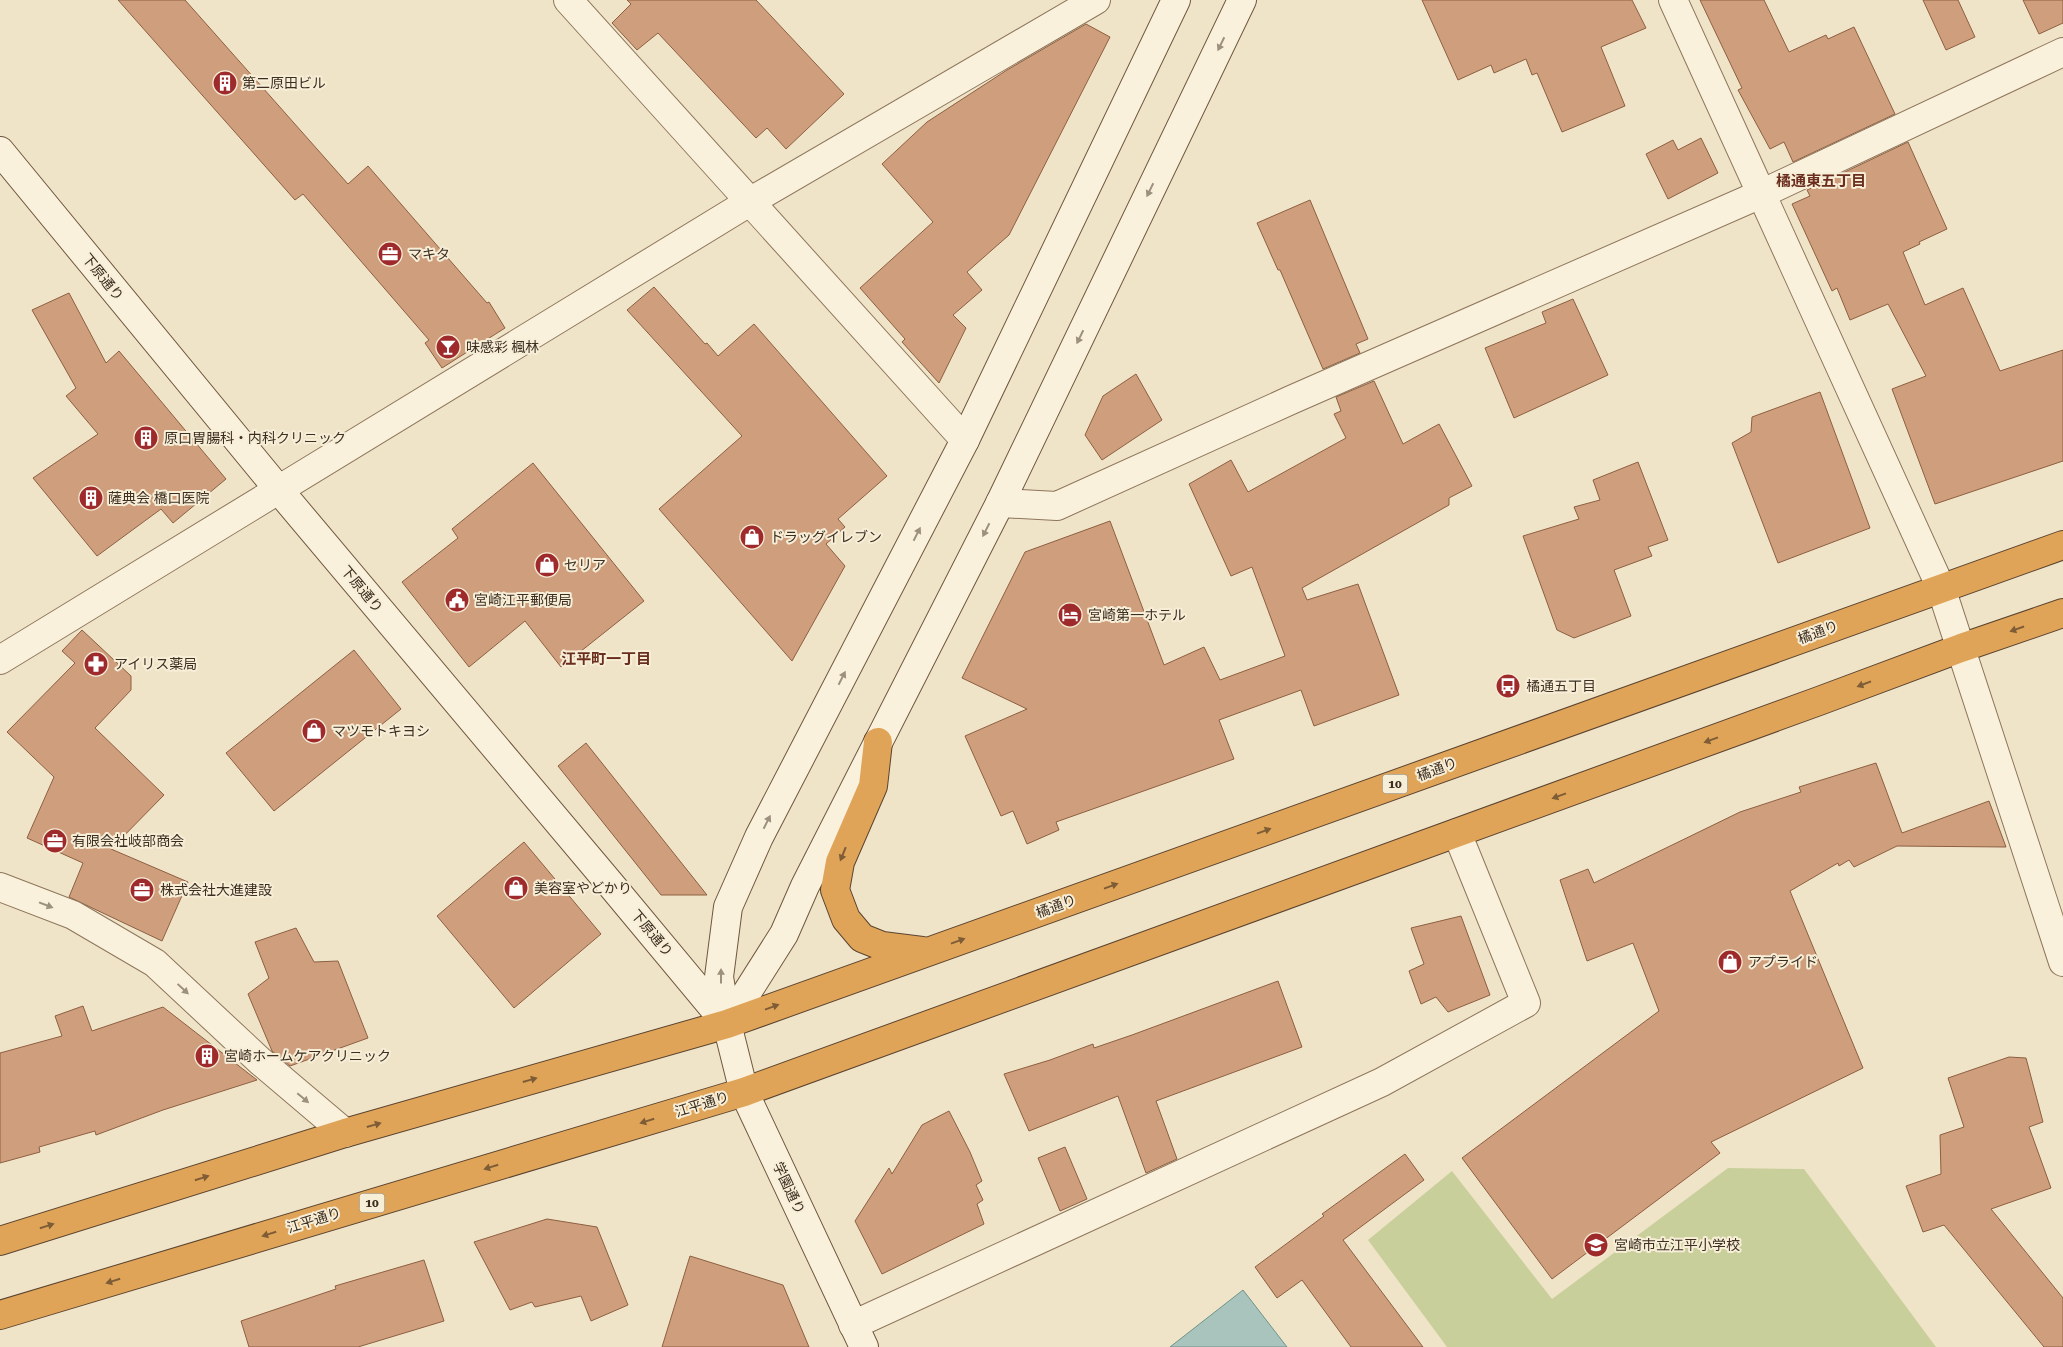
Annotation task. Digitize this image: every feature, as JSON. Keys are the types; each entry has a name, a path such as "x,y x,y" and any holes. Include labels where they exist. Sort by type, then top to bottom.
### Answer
{"highway":[{"name":"橘通り","path":"727,1024 2063,545"},
{"name":"10","path":"744,1092 1961,648 2063,614"},
{"path":"878,742 872,786 840,862 835,890 846,919 862,938 882,946 928,952"},
{"name":"10","path":"0,1241 345,1133 727,1024"},
{"name":"江平通り","path":"0,1315 744,1092"}],"street":[{"path":"568,0 966,440"},
{"path":"0,660 751,201 1096,0"},
{"name":"学園通り","path":"859,1336 744,1092 727,1024 720,977 728,907 764,828 966,440 1176,0"},
{"path":"727,1024 784,934 805,886 1000,502 1242,0"},
{"path":"1673,0 1941,588 1961,648 2053,894 2063,962"},
{"path":"1000,502 1057,506 1309,392 1760,194 2063,52"},
{"name":"下原通り","path":"0,150 278,489 727,1024"},
{"path":"859,1336 1382,1082 1526,1003 1457,832"},
{"path":"0,887 73,915 155,963 260,1061 345,1133"}],"green space":[{"path":"1728,1168 1804,1169 1936,1347 1447,1347 1368,1240 1452,1171 1552,1299"}],"water":[{"path":"1243,1290 1287,1347 1170,1347"}],"building":[{"path":"118,0 185,0 348,184 368,166 487,303 489,302 505,328 442,368 425,343 429,340 303,194 295,200"},
{"path":"627,0 756,0 844,94 786,149 767,128 756,138 658,33 637,50 612,23 631,4"},
{"path":"1422,0 1632,0 1646,28 1601,47 1625,106 1562,132 1537,73 1532,75 1526,59 1494,73 1491,65 1458,80"},
{"path":"1700,0 1764,0 1789,52 1826,35 1828,39 1854,27 1895,114 1793,162 1784,142 1770,149 1738,90 1742,88"},
{"path":"1923,0 1958,0 1975,37 1946,50"},
{"path":"2023,0 2063,0 2063,23 2039,34"},
{"path":"1086,24 1110,37 1009,235 967,272 982,290 953,315 966,328 939,383 902,342 905,339 860,288 933,222 882,164 927,122 1007,70"},
{"path":"1701,138 1718,173 1668,199 1646,154 1673,140 1678,150"},
{"path":"1908,142 1947,229 1903,252 1925,305 1963,288 2000,371 2063,350 2063,461 1935,504 1892,389 1926,376 1888,304 1850,320 1837,288 1832,291 1792,204 1810,196 1807,190"},
{"path":"1310,200 1368,339 1356,344 1360,353 1323,369 1280,270 1278,270 1257,223"},
{"path":"654,287 718,356 754,324 887,476 838,519 845,527 826,544 845,566 792,661 659,509 742,436 627,310"},
{"path":"69,293 106,363 119,351 226,479 173,523 161,509 97,556 33,478 98,434 66,396 76,388 32,310"},
{"path":"1573,299 1608,375 1514,418 1485,348 1546,323 1542,312"},
{"path":"1136,374 1162,420 1102,460 1085,435 1103,396"},
{"path":"1374,381 1403,444 1439,424 1472,486 1449,498 1449,505 1302,588 1307,600 1358,584 1399,695 1314,726 1301,690 1219,720 1234,759 1056,822 1059,830 1027,844 1013,811 1001,816 965,736 1027,709 962,678 1025,552 1110,521 1164,665 1204,647 1220,680 1285,656 1252,567 1231,576 1189,484 1231,460 1248,492 1346,438 1334,414 1341,411 1336,397"},
{"path":"1820,392 1870,528 1778,563 1732,443 1751,432 1752,417"},
{"path":"1638,462 1668,540 1648,547 1652,556 1614,570 1631,616 1574,638 1557,630 1523,536 1579,519 1574,507 1600,500 1593,480"},
{"name":"セリア","path":"533,463 644,601 561,667 525,621 469,667 402,582 458,538 452,529"},
{"path":"82,630 131,676 131,690 95,728 164,795 111,849 188,882 162,941 69,897 83,863 27,838 54,777 7,732 75,663 62,651"},
{"name":"マツモトキヨシ","path":"354,650 401,709 274,811 226,753"},
{"path":"586,743 707,895 661,895 558,766"},
{"path":"1876,763 1902,833 1989,801 2006,847 1897,846 1854,867 1849,860 1839,866 1838,863 1790,891 1863,1068 1711,1142 1720,1153 1552,1279 1462,1158 1659,1011 1633,943 1587,961 1560,880 1588,869 1594,883 1740,812 1801,792 1799,787"},
{"name":"美容室やどかり","path":"524,842 601,934 514,1008 437,916"},
{"path":"1461,916 1490,995 1448,1012 1436,997 1421,1004 1409,971 1424,964 1411,928"},
{"path":"296,928 314,962 338,961 368,1038 290,1066 272,1051 248,994 269,978 255,942"},
{"path":"1278,981 1302,1047 1156,1101 1177,1159 1146,1173 1118,1096 1029,1131 1004,1074 1093,1044 1094,1048"},
{"path":"83,1006 92,1031 163,1007 257,1080 163,1110 96,1135 95,1131 39,1147 40,1152 0,1163 0,1053 62,1036 55,1016"},
{"path":"2009,1057 2026,1058 2043,1122 2029,1127 2051,1188 1991,1209 2063,1298 2063,1347 2044,1347 1944,1225 1923,1232 1906,1186 1941,1174 1940,1135 1964,1127 1948,1078"},
{"path":"949,1111 970,1152 982,1181 976,1185 983,1200 977,1204 984,1224 882,1274 855,1221 889,1168 892,1174 922,1125"},
{"path":"1065,1147 1087,1199 1060,1211 1038,1158"},
{"path":"1405,1154 1424,1180 1343,1240 1423,1347 1351,1347 1302,1280 1277,1298 1255,1267 1324,1216 1322,1214"},
{"path":"547,1219 597,1227 628,1305 591,1321 581,1296 535,1307 532,1302 510,1310 474,1242"},
{"path":"690,1256 783,1285 809,1347 662,1347"},
{"path":"424,1260 444,1321 358,1347 249,1347 241,1321 336,1289 335,1286"}],"place":[{"name":"第二原田ビル","path":"225,83"},
{"name":"マキタ","path":"390,254"},
{"name":"味感彩 楓林","path":"448,347"},
{"name":"原口胃腸科・内科クリニック","path":"146,438"},
{"name":"薩典会 橋口医院","path":"91,498"},
{"name":"ドラッグイレブン","path":"752,537"},
{"name":"セリア","path":"547,565"},
{"name":"宮崎江平郵便局","path":"457,600"},
{"name":"宮崎第一ホテル","path":"1070,615"},
{"name":"アイリス薬局","path":"96,664"},
{"name":"橘通五丁目","path":"1508,686"},
{"name":"マツモトキヨシ","path":"314,731"},
{"name":"有限会社岐部商会","path":"55,841"},
{"name":"美容室やどかり","path":"516,888"},
{"name":"株式会社大進建設","path":"142,890"},
{"name":"アプライド","path":"1730,962"},
{"name":"宮崎ホームケアクリニック","path":"207,1056"},
{"name":"宮崎市立江平小学校","path":"1596,1245"}],"district":[{"name":"橘通東五丁目","path":"1821,181"},
{"name":"江平町一丁目","path":"606,659"}]}
